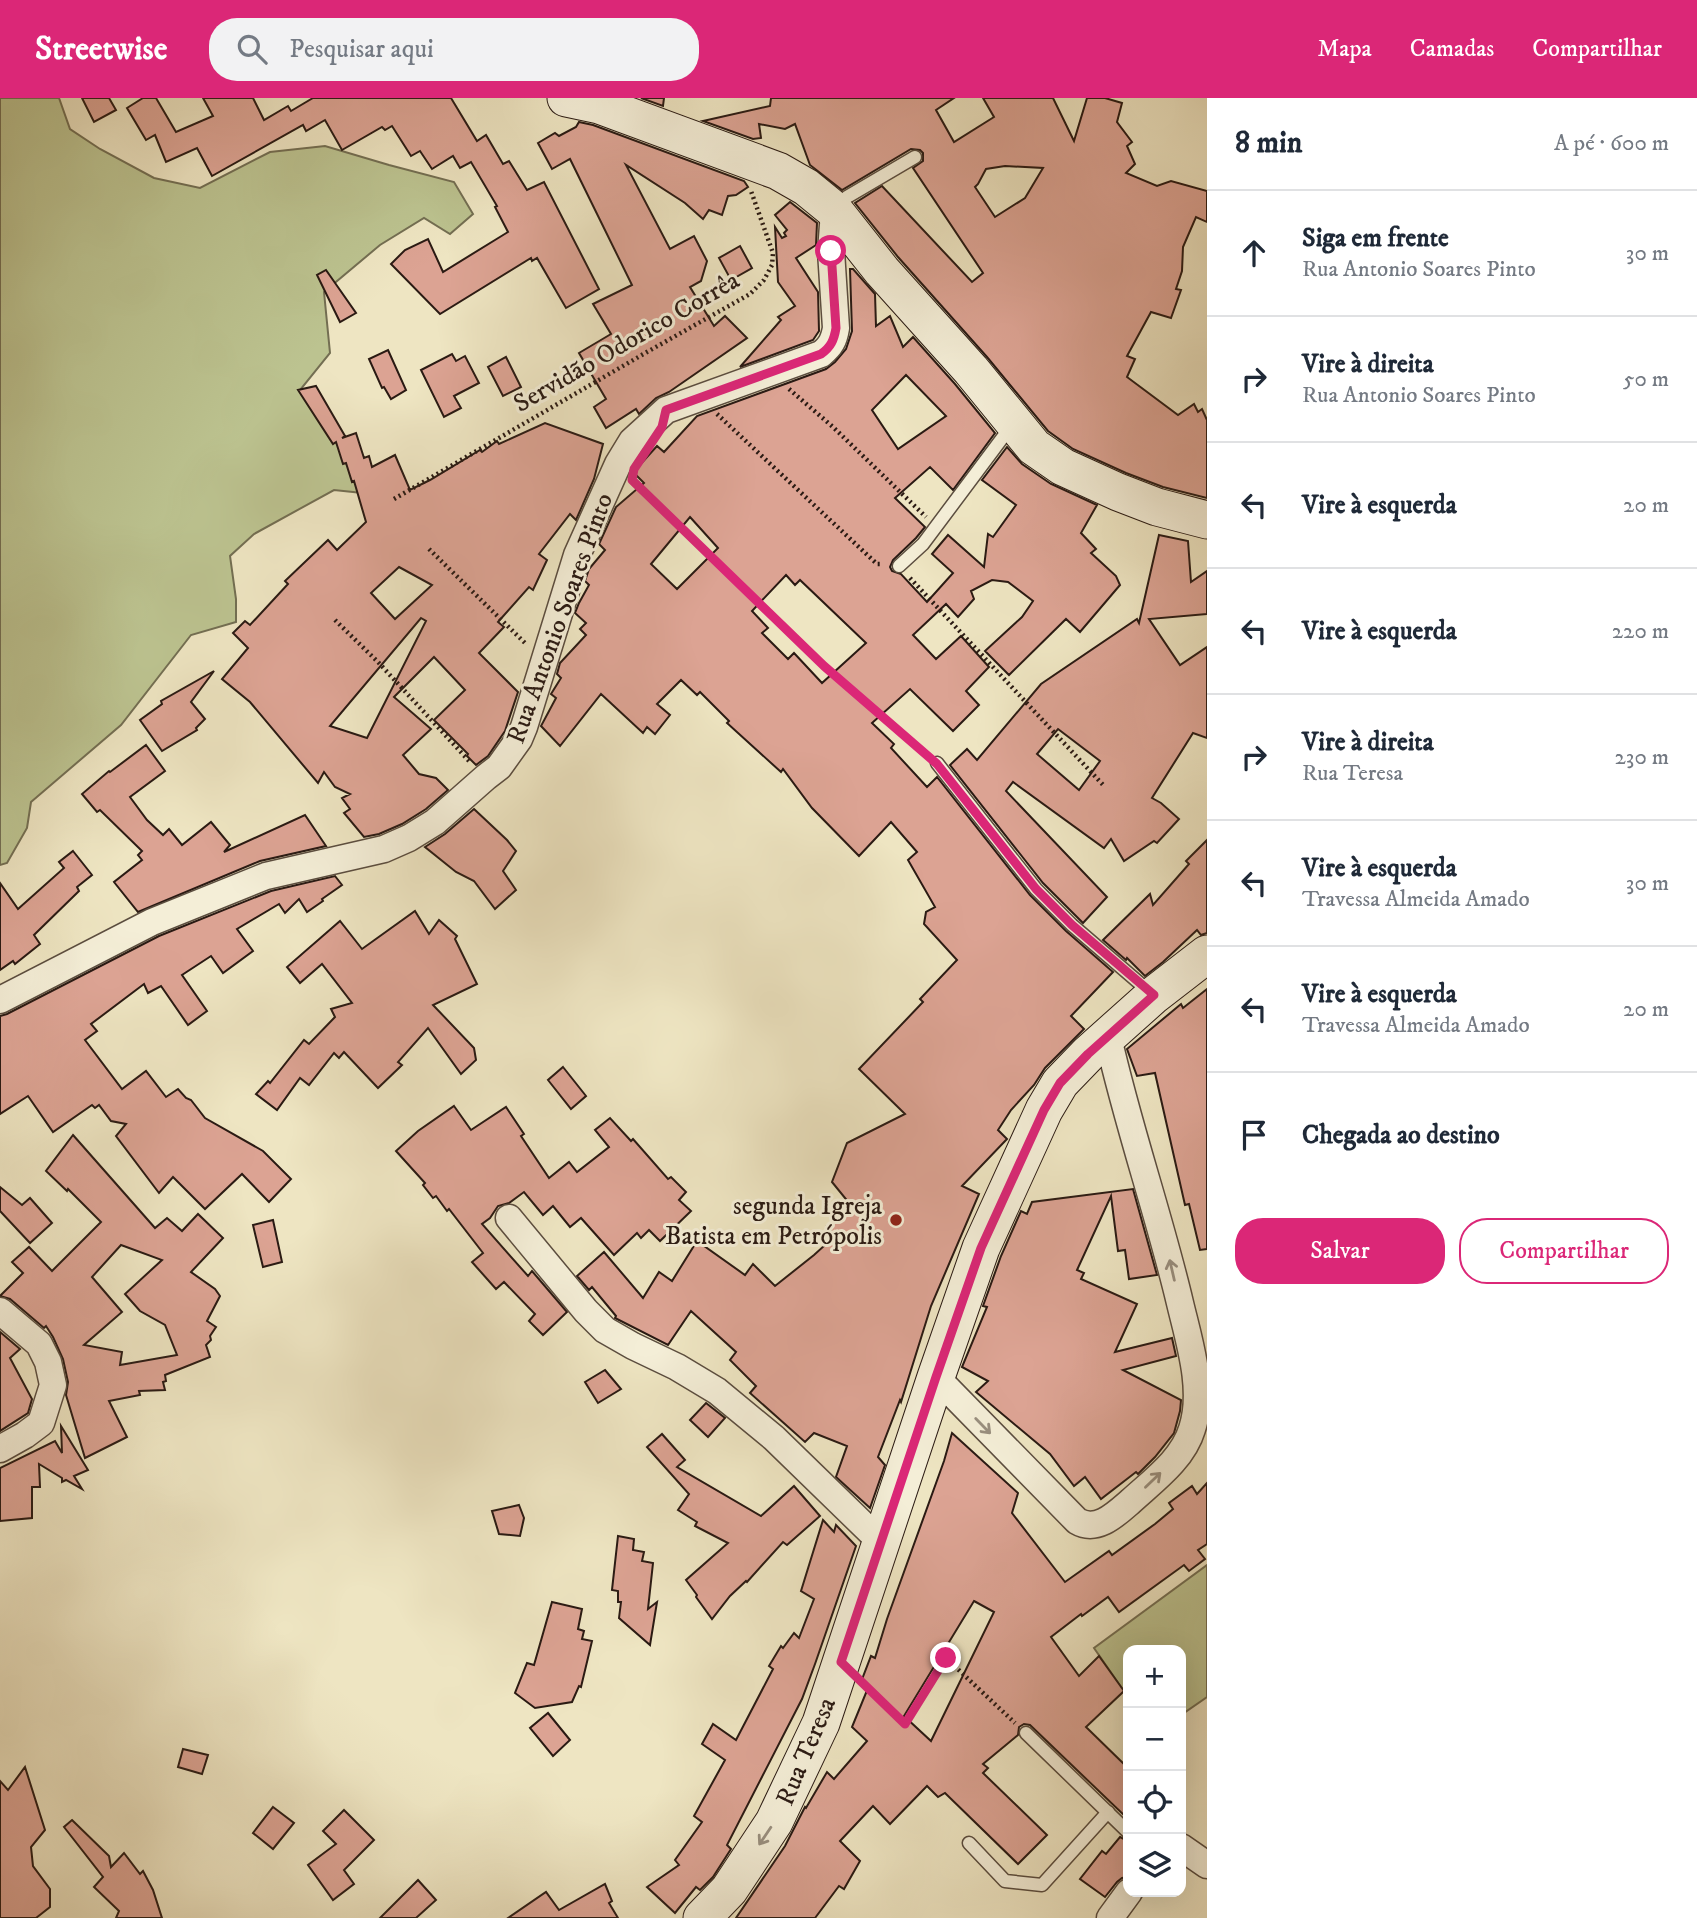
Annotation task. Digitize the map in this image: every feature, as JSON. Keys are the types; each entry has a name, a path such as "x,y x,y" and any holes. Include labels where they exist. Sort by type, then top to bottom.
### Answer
{"main road":[{"path":"592,100 738,158 778,171 806,187 834,210 882,271 971,370 1034,447 1063,467 1157,507 1207,520"},
{"name":"Rua Teresa","path":"702,1918 729,1890 774,1822 821,1723 981,1248 1044,1110 1060,1083 1108,1037 1154,995 1207,954"}],"street":[{"name":"Rua Antonio Soares Pinto","path":"0,1000 152,922 266,876 383,849 409,838 435,822 499,767 519,739 524,727 577,555 618,464 632,441 666,410 821,354 834,340 836,328 831,251 834,210"},
{"path":"936,1377 1082,1525 1096,1525 1122,1509 1182,1450 1193,1428 1196,1397 1193,1360 1166,1245 1118,1084 1108,1037"},
{"path":"509,1218 605,1330 717,1391 774,1438 882,1543"},
{"path":"0,1311 39,1343 48,1362 53,1385 41,1423 0,1449"},
{"path":"1186,1850 1207,1864"},
{"path":"1110,1918 1125,1897"}],"lane":[{"path":"834,210 847,197 915,157"},
{"path":"899,566 937,527 1014,422"},
{"path":"937,764 1036,889 1072,925 1154,995"},
{"path":"1026,1733 1123,1827"},
{"path":"969,1843 1006,1881 1042,1885 1108,1812"}],"path":[{"name":"Servidão Odorico Corrêa","path":"394,499 750,295 764,280 772,265 773,253 738,158"},
{"path":"771,372 833,427 937,527"},
{"path":"699,398 877,565 896,563 1105,787"},
{"path":"632,480 824,666 937,764"},
{"path":"429,549 526,643"},
{"path":"335,620 485,777"},
{"path":"841,1662 905,1724 946,1658 1026,1733"}],"green space":[{"path":"0,98 59,98 70,129 100,149 154,178 200,188 270,152 325,146 454,182 473,214 450,234 424,218 380,245 324,292 330,353 300,390 345,453 363,493 334,490 254,534 230,556 236,622 191,635 121,725 31,802 27,828 7,863 0,865"},
{"path":"1207,1565 1207,1697 1186,1712 1186,1645 1123,1645 1123,1690 1094,1648"}],"building":[{"path":"82,98 109,98 116,110 94,122"},
{"path":"143,98 156,98 176,132 213,116 203,98 253,98 264,120 288,106 291,111 313,98 451,98 477,141 486,135 503,164 509,161 527,190 544,182 599,289 566,308 537,258 532,261 531,258 440,314 391,264 405,250 428,239 443,272 508,232 495,207 497,206 471,162 460,168 453,156 432,169 420,151 411,156 392,126 385,130 382,127 342,150 325,120 306,131 303,125 212,176 197,148 166,162 155,135 146,140 127,108"},
{"path":"641,98 664,98 663,106"},
{"path":"771,98 954,98 936,110 954,142 994,117 983,98 1053,98 1074,141 1087,98 1105,98 1122,103 1117,122 1132,142 1127,146 1135,164 1126,173 1157,186 1171,181 1207,191 1207,222 1196,217 1183,247 1182,271 1176,289 1181,290 1171,318 1151,312 1127,356 1135,359 1127,377 1178,415 1194,404 1198,412 1202,409 1207,420 1207,498 1163,487 1126,473 1073,449 1048,431 987,357 898,257 855,203 882,186 972,282 983,273 913,168 923,161 923,153 920,150 911,149 842,190 810,165 795,124 785,129 759,124 761,138 753,139 703,121 770,106","holes":["1005,166 1043,168 1025,198 995,217 975,187 986,169"]},
{"path":"579,122 744,181 748,187 736,195 728,196 722,215 709,210 703,219 685,203 626,165 670,249 694,236 707,261 701,281 690,287 714,326 725,316 747,338 669,392 656,398 639,414 636,409 606,428 594,407 606,399 579,353 611,334 593,304 632,285 570,159 552,169 538,143 555,133 559,136 576,127"},
{"path":"790,202 817,223 816,245 796,258 818,292 819,331 813,340 740,367 781,320 778,317 795,306 778,282 775,227 782,238 786,236 784,233 787,230 775,215"},
{"path":"740,246 752,268 731,280 719,258"},
{"path":"850,269 853,269 875,294 876,326 890,316 903,347 913,337 995,433 953,490 930,467 895,498 925,527 893,560 890,567 892,571 901,574 927,602 953,573 932,554 948,535 984,567 988,534 993,537 1016,505 982,480 1007,447 1022,464 1051,484 1097,505 1081,533 1096,549 1091,553 1116,576 1120,585 1080,632 1066,619 1009,675 985,651 1022,617 1033,601 1008,582 992,580 971,591 974,599 958,617 946,604 913,635 936,659 961,636 989,667 966,691 979,705 953,731 910,689 872,723 894,744 891,748 927,787 937,777 1030,895 1113,972 1071,1016 1084,1029 1045,1068 998,1130 1007,1139 962,1186 979,1194 931,1306 901,1402 900,1400 878,1457 885,1465 870,1508 836,1477 847,1446 814,1433 805,1442 750,1393 756,1386 730,1360 736,1352 691,1311 668,1345 615,1318 592,1287 589,1290 577,1276 604,1252 643,1298 659,1272 672,1281 697,1241 745,1275 753,1264 775,1286 835,1236 827,1226 854,1209 832,1182 847,1143 905,1114 859,1069 923,1002 920,999 957,960 924,924 926,912 935,907 908,860 917,852 891,822 859,856 812,808 783,769 781,772 727,723 729,721 700,692 697,695 681,680 657,704 670,715 655,734 647,727 643,733 601,694 560,746 541,726 556,698 551,694 561,678 557,674 560,663 586,635 580,629 586,623 575,613 589,585 585,581 589,569 605,550 599,544 616,507 644,483 635,474 638,467 657,446 664,452 697,416 826,369 846,349 852,331","holes":["906,375 946,416 898,449 872,410","690,517 718,548 677,589 651,564","786,575 795,585 800,580 866,643 822,683 794,653 788,659 762,633 768,628 752,611"]},
{"path":"326,270 356,313 340,322 317,275"},
{"path":"388,350 406,390 391,399 384,387 382,388 369,359"},
{"path":"452,354 456,361 465,356 479,383 454,396 461,408 444,417 421,370"},
{"path":"506,357 521,387 503,396 488,367"},
{"path":"316,386 345,436 342,438 356,433 364,458 369,456 372,467 395,455 410,490 480,450 482,452 497,441 499,444 545,423 603,444 594,479 576,520 570,514 539,554 547,560 533,590 529,587 498,622 504,627 479,653 518,692 505,731 488,756 476,765 467,756 434,720 465,690 434,657 394,697 431,729 403,755 419,774 436,778 448,790 426,809 402,824 364,837 344,813 350,809 342,798 350,794 335,787 324,772 318,783 250,702 222,679 248,648 233,633 245,621 250,625 288,584 285,581 328,540 337,550 366,522 354,481 352,482 346,463 343,464 336,442 333,444 298,390","holes":["399,567 432,585 395,619 371,593","421,618 426,621 367,738 330,726"]},
{"path":"1159,535 1188,541 1191,582 1207,571 1207,614 1149,619 1180,665 1207,647 1207,738 1193,733 1152,798 1179,819 1157,843 1154,841 1124,861 1111,839 1104,848 1013,782 1006,791 1107,897 1083,923 1043,883 950,765 967,749 977,760 1041,684 1137,619 1139,623","holes":["1058,729 1100,761 1079,790 1037,754"]},
{"path":"214,671 191,702 205,719 197,730 162,751 140,720 162,704 161,701"},
{"path":"146,745 165,771 130,797 147,820 163,835 169,829 182,845 211,822 230,845 224,852 305,815 326,846 260,861 138,912 114,882 142,860 138,855 142,851 100,810 97,812 82,794"},
{"path":"474,809 516,851 503,871 516,890 495,909 474,881 456,872 425,847"},
{"path":"1207,840 1207,933 1201,935 1197,930 1145,976 1103,940 1150,894 1153,905 1189,864 1186,861"},
{"path":"73,851 92,875 77,887 79,891 34,935 40,944 15,964 13,961 0,970 0,883 18,909 64,868 59,862"},
{"path":"335,876 342,885 307,912 299,899 285,913 279,904 237,929 253,951 223,973 211,956 182,975 207,1011 188,1025 161,986 148,993 144,984 91,1024 97,1031 85,1040 122,1089 146,1071 166,1097 178,1089 205,1118 263,1151 291,1179 269,1202 242,1174 205,1209 173,1177 159,1193 116,1136 126,1124 111,1121 99,1105 95,1108 92,1105 53,1132 28,1096 0,1114 0,1016 159,936 271,891"},
{"path":"415,911 429,934 439,920 457,936 455,939 477,984 433,1005 474,1048 476,1060 461,1074 428,1028 398,1062 402,1065 378,1088 344,1052 339,1058 334,1053 309,1085 300,1078 277,1110 256,1094 268,1081 270,1083 304,1040 309,1044 335,1017 331,1009 352,1003 322,964 300,983 287,967 340,921 362,949"},
{"path":"1207,989 1207,1249 1200,1250 1189,1204 1185,1205 1155,1073 1137,1076 1127,1049 1181,1004 1183,1008"},
{"path":"563,1067 586,1096 571,1109 548,1080"},
{"path":"454,1106 471,1130 506,1107 524,1134 521,1136 549,1178 569,1162 577,1172 609,1147 595,1130 610,1118 631,1141 633,1139 668,1179 671,1177 686,1192 679,1200 691,1211 660,1241 649,1230 641,1238 637,1233 614,1255 581,1218 570,1227 553,1206 543,1215 524,1192 509,1203 498,1206 482,1224 528,1276 532,1271 567,1312 543,1335 529,1321 535,1314 504,1282 496,1289 472,1262 483,1253 449,1209 447,1211 436,1196 433,1198 423,1185 425,1183 396,1151 418,1131"},
{"path":"73,1135 155,1228 167,1218 182,1231 198,1214 223,1238 191,1272 215,1289 220,1296 207,1321 216,1327 206,1345 210,1357 165,1375 165,1390 139,1391 140,1395 109,1401 127,1437 85,1458 66,1395 68,1382 63,1359 53,1337 46,1326 44,1328 10,1299 0,1296 23,1273 12,1262 29,1247 52,1271 101,1222 46,1171","holes":["121,1245 162,1260 125,1294 140,1311 165,1325 177,1355 120,1365 122,1352 84,1345 122,1312 92,1277"]},
{"path":"0,1187 22,1205 30,1198 52,1223 30,1243 0,1211"},
{"path":"1133,1189 1157,1275 1129,1279 1125,1250 1118,1251 1111,1196 1077,1270 1084,1273 1081,1279 1137,1304 1115,1352 1172,1338 1176,1356 1123,1370 1181,1400 1180,1411 1174,1433 1155,1457 1138,1474 1136,1472 1101,1499 1085,1477 1074,1486 1050,1454 976,1392 988,1381 962,1367 987,1307 983,1306 1001,1256 1021,1211 1027,1214 1032,1202"},
{"path":"273,1220 282,1262 263,1267 253,1225"},
{"path":"0,1332 20,1349 10,1358 32,1399 28,1413 0,1431"},
{"path":"605,1370 621,1389 598,1403 585,1382"},
{"path":"706,1403 725,1418 708,1437 690,1420"},
{"path":"61,1426 88,1470 74,1476 82,1489 66,1480 62,1482 62,1478 39,1464 40,1487 32,1487 32,1518 0,1521 0,1468 55,1441 62,1453"},
{"path":"952,1433 1018,1493 1012,1513 1065,1582 1109,1551 1112,1555 1155,1524 1173,1509 1169,1503 1192,1486 1197,1494 1207,1483 1207,1544 1198,1550 1205,1559 1189,1571 1184,1565 1119,1612 1108,1597 1051,1637 1079,1676 1099,1656 1123,1690 1086,1727 1123,1763 1123,1814 1030,1725 1024,1724 1019,1727 1018,1735 983,1764 988,1768 983,1773 1047,1835 1018,1864 945,1793 938,1797 927,1786 890,1824 873,1806 840,1841 860,1861 844,1889 839,1886 815,1918 736,1918 785,1846 827,1772 834,1779 867,1741 852,1727 868,1688 861,1682 871,1656 875,1658","holes":["974,1601 994,1612 931,1741 904,1716"]},
{"path":"662,1434 685,1460 677,1467 761,1516 794,1486 820,1516 787,1545 783,1542 747,1582 730,1596 712,1619 686,1580 728,1543 695,1526 697,1522 678,1510 689,1494 647,1447"},
{"path":"519,1505 524,1518 520,1536 499,1534 492,1511"},
{"path":"823,1520 834,1532 836,1525 856,1546 802,1699 727,1845 731,1849 713,1877 700,1890 696,1887 675,1913 647,1887 679,1865 675,1860 702,1822 694,1816 725,1760 702,1744 713,1724 736,1740 773,1669 769,1666 781,1646 783,1648 794,1633 799,1638 814,1599 801,1591"},
{"path":"618,1536 634,1539 633,1550 644,1552 642,1561 653,1563 648,1609 657,1602 650,1645 619,1618 621,1602 618,1602 618,1591 612,1590"},
{"path":"552,1602 582,1609 578,1629 584,1631 582,1639 592,1641 581,1687 579,1686 572,1702 535,1708 515,1693 527,1663 534,1665"},
{"path":"548,1713 570,1740 553,1756 530,1728"},
{"path":"183,1749 208,1755 202,1774 178,1767"},
{"path":"25,1767 45,1830 31,1847 33,1866 50,1889 50,1907 36,1918 0,1918 0,1781 8,1790"},
{"path":"273,1807 294,1823 273,1849 253,1833"},
{"path":"344,1810 374,1840 344,1870 354,1884 333,1900 308,1865 336,1844 323,1831"},
{"path":"72,1820 109,1856 111,1867 124,1853 140,1874 143,1871 153,1890 162,1918 116,1918 119,1911 94,1887 103,1877 64,1827"},
{"path":"1120,1837 1123,1838 1123,1878 1105,1897 1080,1879 1102,1851 1106,1854"},
{"path":"418,1880 436,1900 416,1918 380,1918"},
{"path":"605,1884 612,1901 609,1903 618,1918 508,1918 546,1892 559,1910"}],"place":[{"name":"segunda Igreja Batista em Petrópolis","path":"896,1220"}],"route":[{"path":"831,251 836,328 829,348 821,354 666,410 662,427 634,469 632,480 824,666 937,764 1036,889 1072,925 1154,995 1060,1083 1044,1110 981,1248 841,1662 905,1724 946,1658"}]}
